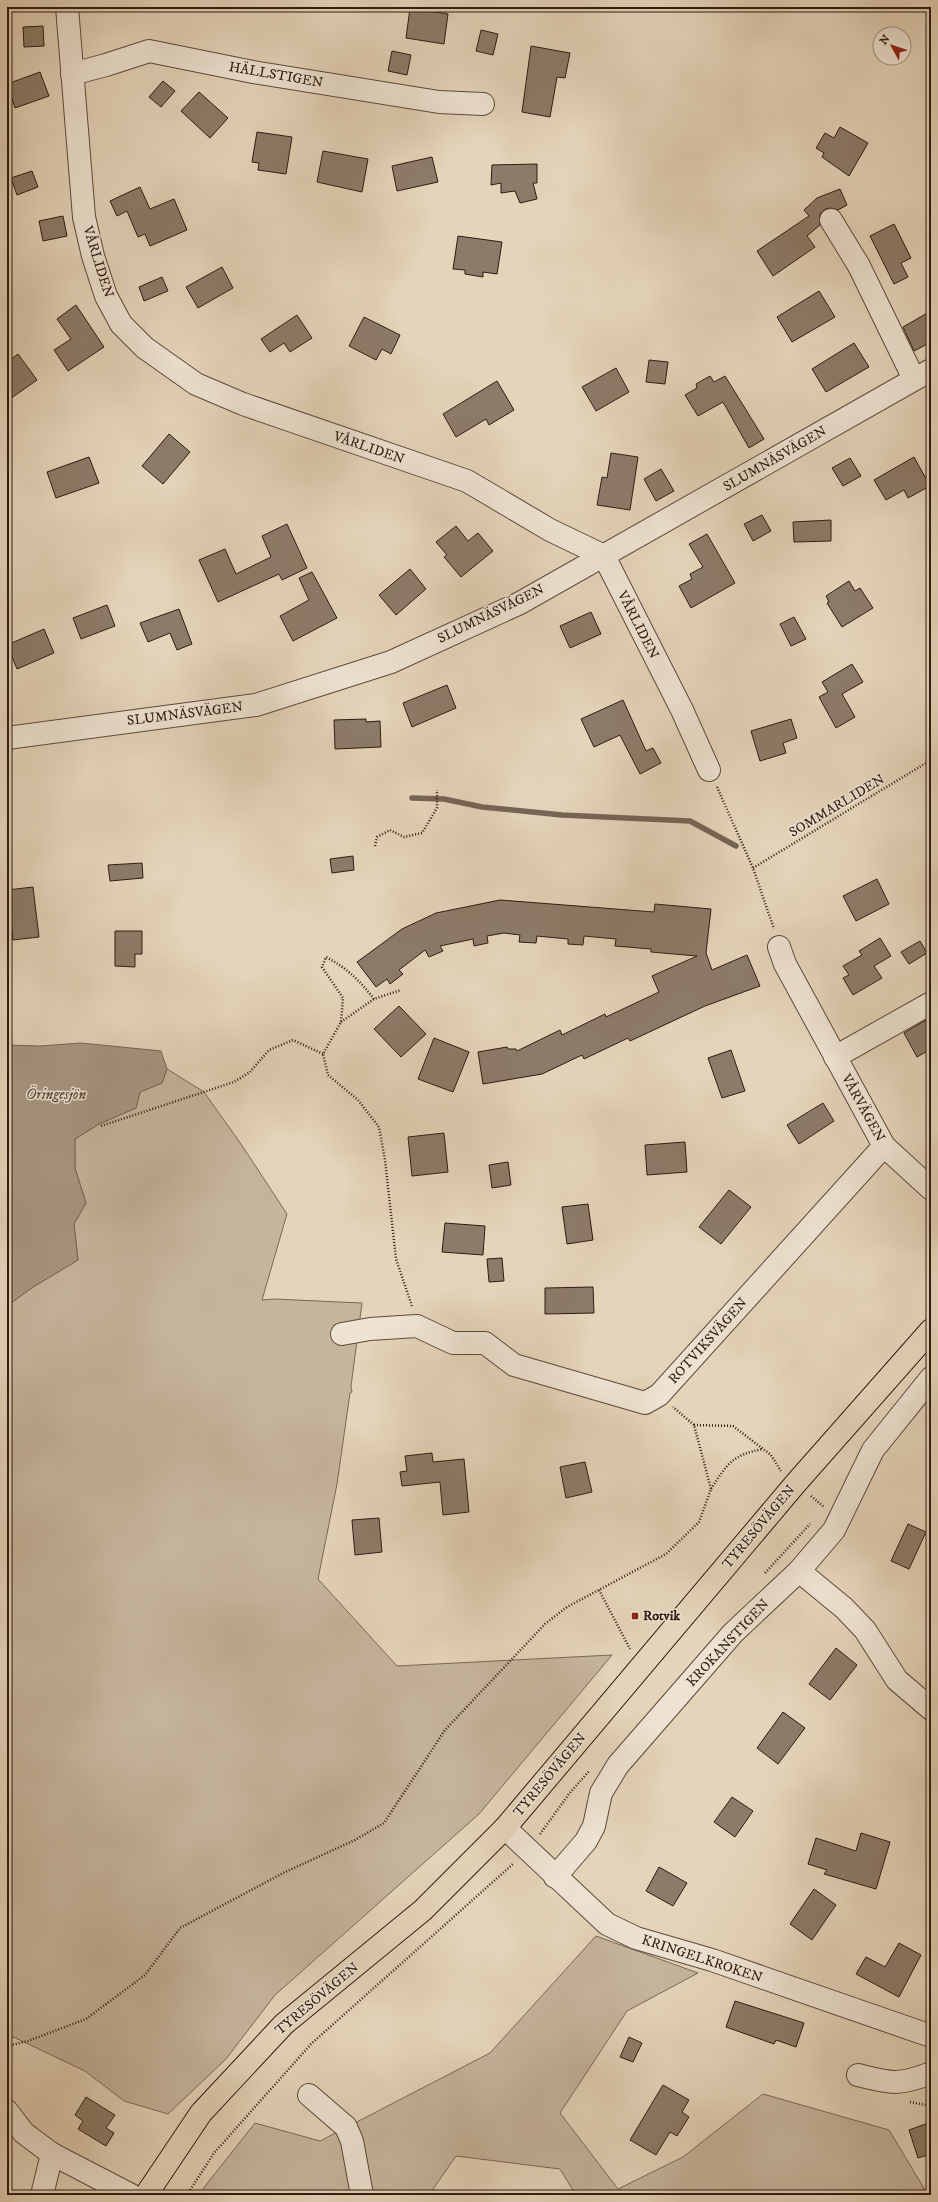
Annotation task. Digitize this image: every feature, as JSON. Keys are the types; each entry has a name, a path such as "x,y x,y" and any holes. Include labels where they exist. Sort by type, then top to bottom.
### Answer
{"main road":[{"name":"TYRESÖVÄGEN","path":"146,2195 201,2113 284,2024 423,1910 505,1828 796,1483 931,1330"}],"street":[{"name":"VÅRLIDEN","path":"67,7 84,217 93,256 106,296 122,324 145,348 196,384 243,404 467,481 550,530 604,556 682,710 709,770"},
{"name":"HÄLLSTIGEN","path":"72,74 149,51 253,72 439,102 483,104"},
{"path":"831,220 860,266 922,374"},
{"name":"SLUMNÄSVÄGEN","path":"7,738 256,705 391,662 520,603 922,374"},
{"name":"VÅRVÄGEN","path":"780,947 785,964 884,1146 931,1189"},
{"name":"VÅRVÄGEN","path":"836,1057 931,1003"},
{"name":"ROTVIKSVÄGEN","path":"417,1326 453,1343 485,1343 514,1365 646,1403 659,1395 884,1146"},
{"path":"342,1334 370,1329 417,1326"},
{"name":"KROKANSTIGEN","path":"555,1876 586,1841 594,1826 601,1793 618,1766 733,1633 798,1571 834,1530 873,1450 931,1378"},
{"path":"798,1571 844,1608 865,1630 897,1680 931,1709"},
{"name":"KRINGELKROKEN","path":"505,1828 607,1924 636,1938 712,1960 931,2036"},
{"path":"858,2075 889,2083 910,2082 931,2073"},
{"path":"309,2095 346,2127 352,2141 362,2195"},
{"path":"7,2111 24,2133 52,2154 131,2195"},
{"path":"42,2195 52,2154"}],"path":[{"name":"SOMMARLIDEN","path":"753,868 931,760"},
{"path":"709,770 753,868 780,947"},
{"path":"375,846 377,837 390,830 404,837 422,833 437,808 437,790"},
{"path":"374,999 359,980 344,967 326,957 322,967 343,998 341,1022 323,1054 328,1075 358,1100 379,1127 385,1160 396,1259 417,1326"},
{"path":"341,1022 374,999 401,990"},
{"path":"101,1126 234,1082 250,1072 269,1050 292,1040 323,1054"},
{"path":"659,1395 694,1425 711,1489"},
{"path":"694,1425 733,1426 771,1455 781,1471"},
{"path":"7,2046 28,2041 86,2019 145,1975 180,1928 285,1872 355,1840 384,1824 444,1730 545,1624 567,1607 666,1554 699,1522 711,1489 727,1465 744,1452 763,1449"},
{"path":"599,1590 630,1648 626,1654"},
{"path":"188,2195 214,2153 311,2044 528,1850 569,1794"}],"shaded area":[{"path":"167,1069 204,1092 241,1144 287,1214 262,1300 274,1299 362,1303 351,1386 352,1392 350,1393 337,1484 318,1579 397,1666 612,1655 479,1814 275,1995 226,2059 168,2114 124,2101 85,2071 7,2034 7,1306 33,1287 78,1260 74,1224 86,1203 75,1168 75,1139 99,1124 136,1108 140,1092 162,1083"},
{"path":"596,1936 698,1973 627,2011 560,2113 618,2189 683,2157 763,2094 889,2130 928,2195 576,2195 560,2169 456,2156 429,2195 198,2195 255,2123 320,2141 490,2053"}],"water":[{"name":"Öringesjön","path":"81,1043 161,1051 167,1069 162,1083 140,1092 136,1108 99,1124 75,1139 75,1168 86,1203 74,1224 78,1260 33,1287 7,1306 7,1045 40,1046"}],"building":[{"path":"410,8 448,14 444,44 406,38"},
{"path":"43,26 44,46 24,47 23,27"},
{"path":"481,30 498,34 493,55 476,51"},
{"path":"531,46 570,53 565,78 557,77 550,117 522,112"},
{"path":"392,51 411,55 407,75 388,71"},
{"path":"40,72 49,96 15,108 7,84"},
{"path":"163,81 175,91 161,107 149,97"},
{"path":"199,92 228,118 210,138 181,111"},
{"path":"840,127 868,143 849,176 822,157 824,153 816,148 825,133 834,138"},
{"path":"257,132 292,137 286,174 258,170 259,163 252,162"},
{"path":"323,151 368,159 362,192 317,182"},
{"path":"432,157 438,182 397,191 392,166"},
{"path":"537,164 537,183 533,183 537,199 520,203 515,191 501,193 501,183 491,185 492,165"},
{"path":"32,171 38,187 17,195 11,178"},
{"path":"140,187 150,209 174,199 187,230 150,246 145,234 138,237 127,211 117,216 110,201"},
{"path":"840,189 847,205 838,210 831,208 825,209 820,214 820,225 807,236 815,247 773,276 757,251 809,216 804,210 817,198"},
{"path":"63,216 67,236 43,241 39,221"},
{"path":"894,224 911,258 901,263 908,277 894,284 870,236"},
{"path":"458,236 502,242 497,274 483,272 483,277 465,274 465,270 453,269"},
{"path":"222,267 233,288 198,308 186,287"},
{"path":"162,277 168,291 144,301 139,287"},
{"path":"819,291 835,317 792,342 777,317"},
{"path":"76,305 104,347 68,371 54,350 71,339 57,319"},
{"path":"931,311 931,342 914,351 903,327"},
{"path":"297,315 312,338 290,352 284,343 270,352 261,339"},
{"path":"364,317 400,335 391,354 382,349 376,360 349,346"},
{"path":"854,343 869,367 826,392 812,369"},
{"path":"18,354 37,380 7,401 7,362"},
{"path":"649,360 668,362 665,384 646,382"},
{"path":"616,368 629,392 596,411 582,387"},
{"path":"710,376 714,382 725,376 764,439 749,448 723,402 698,416 685,395 697,388 696,384"},
{"path":"497,381 514,410 489,425 486,419 456,437 443,414"},
{"path":"169,434 190,452 163,484 142,466"},
{"path":"611,453 638,457 630,510 597,505 602,477 607,478"},
{"path":"89,457 99,483 56,498 47,472"},
{"path":"914,457 930,486 908,498 904,490 886,500 874,480"},
{"path":"850,458 861,476 843,486 832,468"},
{"path":"661,469 674,491 656,501 644,479"},
{"path":"762,515 771,531 753,541 744,524"},
{"path":"831,520 831,541 794,542 793,522"},
{"path":"287,524 307,568 282,580 279,574 218,602 199,560 225,549 236,574 271,557 262,536"},
{"path":"456,526 468,541 478,533 493,551 461,577 444,557 447,555 436,542"},
{"path":"707,534 735,583 691,608 679,586 692,579 690,574 703,567 689,544"},
{"path":"410,569 426,589 396,615 379,595"},
{"path":"312,572 337,618 293,641 280,616 309,600 299,578"},
{"path":"849,581 855,591 860,588 873,608 842,627 827,603 829,602 826,596"},
{"path":"107,605 115,626 81,639 73,618"},
{"path":"179,609 192,644 177,650 170,633 148,642 140,623"},
{"path":"591,612 601,634 570,648 560,626"},
{"path":"794,617 806,639 791,646 780,624"},
{"path":"44,629 54,653 17,669 7,645"},
{"path":"852,664 863,682 842,694 855,717 836,728 819,697 828,692 822,682"},
{"path":"447,685 456,708 412,727 403,703"},
{"path":"623,700 646,751 653,748 661,763 640,774 620,735 594,747 581,719"},
{"path":"366,719 366,722 380,721 381,747 335,749 334,720"},
{"path":"791,719 797,738 783,743 786,753 760,761 751,731"},
{"path":"353,856 354,870 332,873 330,859"},
{"path":"142,863 143,878 110,881 108,865"},
{"path":"877,879 889,904 856,921 843,896"},
{"path":"33,887 39,937 13,940 7,890"},
{"path":"500,900 654,912 655,904 711,909 706,953 712,970 747,955 760,986 705,1006 630,1041 628,1038 584,1059 582,1055 542,1074 483,1084 478,1052 507,1047 508,1049 516,1049 517,1051 560,1030 562,1035 605,1014 606,1017 659,992 652,976 697,956 651,952 651,949 615,946 616,939 584,936 583,945 568,944 568,939 537,936 536,943 519,942 520,935 504,933 487,936 488,943 474,946 473,939 440,946 443,951 429,957 425,950 399,970 403,974 390,984 387,979 376,987 357,962 402,929 436,913"},
{"path":"115,931 142,931 142,954 135,954 135,967 115,966"},
{"path":"880,938 891,956 874,966 882,978 853,995 843,978 849,975 843,966 862,955 859,951"},
{"path":"920,941 927,953 909,964 901,952"},
{"path":"399,1006 426,1034 401,1057 374,1029"},
{"path":"931,1017 931,1049 917,1057 904,1033"},
{"path":"434,1038 469,1052 453,1092 418,1079"},
{"path":"731,1050 745,1091 722,1098 708,1058"},
{"path":"823,1103 834,1121 799,1144 787,1125"},
{"path":"444,1133 448,1172 412,1176 408,1137"},
{"path":"685,1142 687,1172 647,1175 645,1145"},
{"path":"508,1162 511,1185 492,1188 489,1165"},
{"path":"729,1190 751,1207 721,1244 699,1227"},
{"path":"588,1204 593,1240 567,1244 562,1207"},
{"path":"445,1223 485,1226 483,1255 442,1252"},
{"path":"502,1258 504,1281 489,1282 487,1259"},
{"path":"593,1287 594,1313 545,1314 545,1288"},
{"path":"432,1453 433,1462 464,1459 469,1512 443,1515 440,1482 402,1486 400,1472 407,1471 405,1456"},
{"path":"585,1462 592,1492 566,1498 560,1467"},
{"path":"379,1518 382,1552 355,1555 352,1520"},
{"path":"908,1524 926,1532 909,1569 891,1561"},
{"path":"836,1648 857,1665 830,1700 809,1684"},
{"path":"783,1712 805,1728 778,1764 757,1748"},
{"path":"732,1797 753,1811 735,1837 714,1822"},
{"path":"861,1833 890,1842 876,1889 824,1874 827,1870 808,1864 816,1838 856,1851"},
{"path":"659,1867 687,1883 673,1906 646,1891"},
{"path":"814,1889 836,1905 812,1940 790,1924"},
{"path":"899,1943 921,1955 899,1997 856,1974 866,1957 885,1967"},
{"path":"735,2001 804,2023 796,2047 776,2040 774,2044 726,2027"},
{"path":"629,2037 642,2043 633,2062 620,2057"},
{"path":"663,2085 689,2100 682,2112 689,2117 677,2136 670,2132 656,2155 630,2140"},
{"path":"86,2097 115,2115 106,2128 114,2133 106,2146 78,2129 83,2121 75,2115"},
{"path":"931,2122 931,2154 918,2158 909,2130"}],"waterway":[{"path":"412,798 444,799 482,807 562,815 690,821 736,846"}],"place":[{"name":"Rotvik","path":"635,1616"}]}
